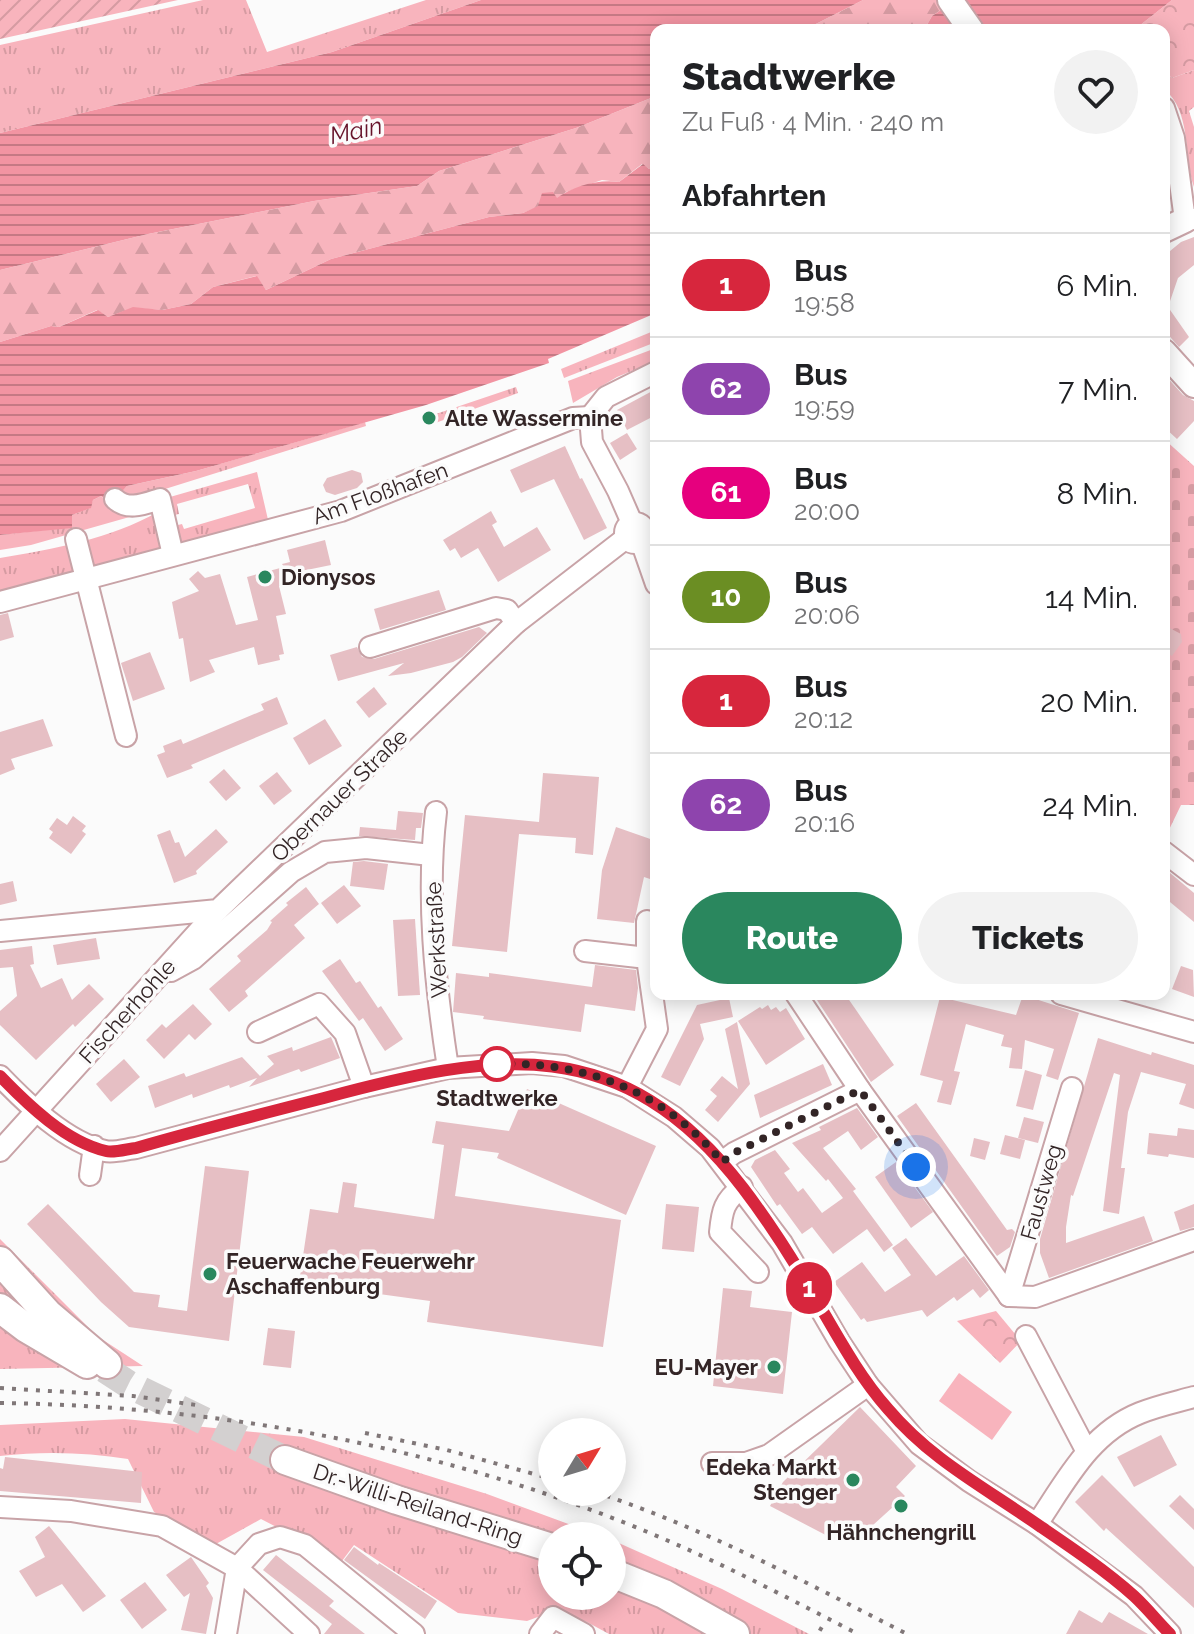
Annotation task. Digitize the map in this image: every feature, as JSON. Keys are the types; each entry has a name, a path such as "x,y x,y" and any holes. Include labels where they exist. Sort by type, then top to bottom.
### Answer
{"highway":[{"path":"0,1261 48,1314 105,1368"},
{"path":"0,1288 105,1368"},
{"path":"0,1308 26,1328 105,1368"},
{"name":"Dr.-Willi-Reiland-Ring","path":"285,1460 397,1500 538,1544"},
{"path":"626,1579 664,1594 735,1634"}],"main road":[{"path":"950,0 967,24"},
{"path":"1170,359 1194,385"}],"street":[{"path":"1170,126 1174,138 1177,222"},
{"name":"Am Floßhafen","path":"0,602 341,511 573,418 590,417 606,397 650,375"},
{"path":"590,417 592,442 640,531 650,564"},
{"path":"115,499 121,505 129,506 160,499 173,555"},
{"name":"Obernauer Straße","path":"218,910 516,623 640,531"},
{"path":"76,539 126,736"},
{"path":"370,647 496,608 507,610 516,623"},
{"name":"Werkstraße","path":"436,812 431,855 440,1016 448,1068"},
{"name":"Obernauer Straße","path":"156,978 193,959 291,872 325,852 366,848 431,855"},
{"path":"1170,857 1194,875"},
{"path":"0,931 218,910"},
{"name":"Fischerhohle","path":"0,1151 218,910"},
{"path":"647,921 650,979"},
{"path":"585,951 647,958"},
{"path":"627,1087 657,1029 653,1000"},
{"path":"800,1000 860,1090 1009,1296 1035,1297 1194,1240"},
{"path":"1082,1000 1194,1032"},
{"path":"258,1032 319,1004 345,1033 364,1087"},
{"path":"0,1076 36,1111 68,1134 107,1152 136,1148 364,1087 448,1068 532,1063 564,1066 627,1087 674,1117 722,1162 782,1243 868,1385 919,1444 969,1481 1037,1524 1134,1596 1170,1634"},
{"name":"Faustweg","path":"1009,1296 1072,1088"},
{"path":"722,1162 734,1153 860,1090"},
{"path":"90,1175 94,1146"},
{"path":"742,1187 728,1197 722,1209 720,1232 758,1272"},
{"path":"1026,1336 1086,1450"},
{"path":"712,1463 746,1463 769,1455 868,1385"},
{"path":"1037,1524 1086,1450 1113,1427 1140,1413 1194,1397"},
{"path":"0,1507 71,1511 162,1526 237,1568 309,1634"},
{"path":"226,1634 237,1568 259,1544 280,1537 305,1545 414,1634"},
{"path":"540,1634 553,1617 584,1634"}],"green space":[{"path":"0,0 178,0 0,39"},
{"path":"203,0 246,0 267,52 426,0 481,0 332,52 0,133 0,45"},
{"path":"863,0 956,0 932,16 927,24 816,24"},
{"path":"1172,0 1194,0 1194,70 1172,78 1170,24 1142,24"},
{"path":"1194,70 1194,107 1189,111 1194,127 1194,187 1183,122 1170,96 1170,76 1172,78"},
{"path":"650,98 650,169 642,164 619,182 602,180 566,192 523,213 489,217 331,259 266,290 256,276 213,287 191,304 162,310 133,308 108,317 97,310 59,327 51,326 0,342 0,270 148,234 314,201 417,186 439,171 576,128"},
{"path":"650,332 650,344 564,378 561,369"},
{"path":"650,350 650,363 617,377 573,403 568,381"},
{"path":"516,387 518,393 427,426 424,418"},
{"path":"365,422 366,426 130,500 118,495 127,486 196,471"},
{"path":"1170,444 1194,466 1194,805 1181,805 1170,828"},
{"path":"257,472 269,524 178,546 174,526 182,524 184,529 255,508 248,484 177,504 179,514 171,516 170,497"},
{"path":"101,496 113,506 140,511 133,516 31,545 0,550 0,535 72,527 72,515 90,508 93,500"},
{"path":"158,512 168,547 0,596 0,558 101,536"},
{"path":"0,1239 97,1336 143,1366 0,1369"},
{"path":"996,1311 1021,1341 1000,1363 957,1321"},
{"path":"959,1373 1012,1412 992,1440 939,1401"},
{"path":"125,1419 304,1437 487,1494 563,1522 538,1522 538,1610 626,1610 626,1546 722,1589 809,1634 609,1634 587,1622 554,1611 527,1621 458,1613 354,1545 342,1561 261,1519 216,1544 154,1512 128,1459 64,1453 0,1456 0,1425"}],"water":[{"name":"Main","path":"481,0 863,0 816,24 650,24 650,98 576,128 439,171 417,186 314,201 148,234 0,270 0,133 332,52"},
{"path":"956,0 1172,0 1142,24 927,24 932,16"},
{"path":"643,164 650,169 650,316 548,359 549,363 426,405 196,471 127,486 115,499 108,501 101,496 93,500 91,508 72,515 72,528 0,535 0,342 51,326 59,327 98,310 108,317 133,307 162,310 191,304 213,287 257,276 266,290 331,259 489,217 523,213 538,206 542,193 553,192 557,198 586,184 619,182"}],"building":[{"path":"1194,237 1194,265 1178,278 1170,301 1170,251"},
{"path":"1170,310 1189,337 1179,347 1170,337"},
{"path":"1170,381 1183,395 1194,401 1194,421 1177,439 1170,433"},
{"path":"650,392 650,418 627,430 617,410"},
{"path":"627,433 637,449 620,460 610,443"},
{"path":"565,446 607,528 584,540 554,479 521,493 510,470"},
{"path":"352,470 361,473 363,482 357,488 335,495 326,492 323,485 327,478"},
{"path":"491,511 497,522 492,525 504,547 537,527 551,550 498,582 478,548 461,558 455,548 450,551 443,540"},
{"path":"325,540 331,565 287,574 284,568 288,584 279,586 286,614 276,616 284,654 279,655 280,660 258,665 254,647 209,660 215,672 190,682 183,638 179,639 172,602 199,591 189,579 198,571 205,578 220,574 236,625 258,620 247,577 284,567 282,564 290,562 287,550"},
{"path":"439,590 446,610 380,630 374,609"},
{"path":"8,613 14,637 0,641 0,615"},
{"path":"479,627 487,633 462,657 411,673 388,676 404,663 338,681 330,655 357,647 362,657 374,659"},
{"path":"1170,628 1181,634 1182,642 1172,656"},
{"path":"150,652 165,689 133,701 121,663"},
{"path":"374,687 387,704 369,718 356,702"},
{"path":"277,697 288,724 167,778 157,755 165,752 163,746 181,739 183,744 264,710 261,704"},
{"path":"43,719 53,746 11,759 15,769 0,775 0,732"},
{"path":"325,719 342,746 309,765 293,738"},
{"path":"224,769 241,788 226,801 209,782"},
{"path":"277,772 292,791 274,805 259,786"},
{"path":"543,773 599,777 593,855 575,853 576,838 519,834 507,952 452,946 465,815 539,822"},
{"path":"398,811 423,813 421,828 416,828 415,840 359,836 360,827 396,830"},
{"path":"73,816 86,826 82,831 86,834 71,854 49,838 53,832 49,829 57,818 67,825"},
{"path":"616,827 650,839 650,879 644,877 634,923 597,919 602,870"},
{"path":"216,829 228,842 196,871 197,874 174,883 157,835 170,830 185,857"},
{"path":"353,862 388,864 384,890 350,886"},
{"path":"1170,873 1194,893 1194,922 1170,902"},
{"path":"13,881 17,901 0,905 0,884"},
{"path":"344,885 361,906 337,924 321,903"},
{"path":"306,887 319,904 294,925 305,938 245,991 248,996 229,1012 209,989 241,961 237,956 267,930 270,921 288,905 286,903"},
{"path":"415,919 420,995 398,996 393,920"},
{"path":"96,938 100,959 57,965 53,945"},
{"path":"32,946 34,964 30,965 41,988 62,978 72,1000 89,984 104,999 36,1060 0,1025 0,1011 17,996 13,967 0,968 0,950"},
{"path":"340,959 356,983 360,981 378,1008 381,1006 403,1039 385,1051 363,1018 359,1021 322,971"},
{"path":"595,965 636,970 638,988 635,1011 585,1004 581,1032 453,1012 456,973 489,977 489,973 592,987"},
{"path":"1181,966 1193,970 1194,997 1172,989"},
{"path":"729,1000 733,1017 700,1024 704,1039 680,1086 661,1077 697,1005"},
{"path":"817,1000 849,1000 894,1065 871,1082"},
{"path":"939,1000 953,1000 1016,1015 1021,1000 1039,1000 1079,1013 1058,1080 1046,1076 1054,1049 1025,1040 1022,1069 1009,1068 1012,1048 1001,1046 1004,1035 966,1024 954,1071 960,1072 951,1105 937,1102 943,1081 920,1075"},
{"path":"193,1004 212,1024 195,1040 189,1034 164,1059 146,1040 162,1024 166,1028"},
{"path":"768,1005 771,1010 776,1007 780,1012 786,1008 805,1039 766,1065 738,1021"},
{"path":"737,1022 750,1084 718,1122 705,1110 717,1096 710,1090 722,1076 738,1089 725,1029"},
{"path":"331,1037 340,1058 249,1087 257,1078 193,1098 192,1094 155,1108 148,1086 184,1073 186,1077 242,1057 260,1076 274,1064 267,1056 292,1047 293,1051"},
{"path":"1098,1038 1194,1065 1194,1109 1179,1104 1186,1084 1141,1072 1128,1112 1119,1214 1103,1211 1120,1075 1114,1073 1071,1195 1066,1243 1144,1216 1153,1241 1049,1278 1040,1253 1040,1239"},
{"path":"124,1059 140,1077 111,1102 96,1084"},
{"path":"823,1064 832,1085 760,1118 754,1095"},
{"path":"1025,1070 1042,1075 1033,1110 1016,1106"},
{"path":"527,1089 656,1146 626,1215 497,1158 499,1153 462,1148 455,1196 621,1220 603,1347 427,1322 430,1301 299,1283 310,1209 338,1213 343,1182 357,1184 354,1207 434,1219 444,1145 432,1143 436,1121 509,1131"},
{"path":"916,1103 1007,1230 1015,1232 1010,1247 997,1256 897,1116"},
{"path":"857,1108 878,1137 861,1150 848,1131 823,1148 856,1189 853,1191 893,1245 884,1252 867,1229 833,1254 812,1227 802,1234 780,1204 777,1206 751,1167 755,1160 775,1150 790,1169 784,1173 798,1192 803,1188 822,1213 843,1198 792,1143"},
{"path":"1024,1117 1044,1122 1038,1143 1018,1138"},
{"path":"1178,1128 1194,1130 1194,1158 1147,1154 1149,1133 1177,1136"},
{"path":"1005,1135 1025,1140 1020,1159 1000,1154"},
{"path":"974,1138 990,1142 985,1160 970,1156"},
{"path":"896,1162 933,1212 911,1228 875,1177"},
{"path":"205,1166 249,1171 229,1341 129,1327 27,1224 48,1204 134,1292 160,1295 158,1307 187,1311"},
{"path":"666,1204 699,1207 694,1252 662,1249"},
{"path":"1194,1204 1194,1227 1180,1231 1174,1212"},
{"path":"906,1238 936,1276 964,1256 989,1290 980,1298 973,1289 957,1301 954,1297 927,1317 922,1310 867,1322 864,1318 861,1320 834,1282 862,1262 885,1292 911,1275 892,1248"},
{"path":"723,1288 752,1291 750,1307 792,1312 783,1394 713,1386"},
{"path":"268,1328 295,1331 291,1368 263,1365"},
{"path":"860,1407 916,1466 896,1487 905,1496 862,1535 855,1528 841,1543 770,1506 783,1482"},
{"path":"1161,1435 1177,1465 1134,1487 1117,1457"},
{"path":"5,1457 142,1472 141,1503 0,1491 0,1468 3,1469"},
{"path":"1102,1475 1194,1567 1194,1608 1075,1502"},
{"path":"1180,1495 1194,1509 1194,1530 1169,1506"},
{"path":"49,1526 106,1596 83,1612 62,1584 36,1597 19,1571 45,1557 35,1537"},
{"path":"354,1547 437,1601 425,1619 344,1560"},
{"path":"276,1555 334,1601 329,1606 365,1634 324,1634 332,1624 263,1570"},
{"path":"191,1557 209,1583 206,1586 213,1598 206,1634 181,1630 190,1593 184,1597 166,1575"},
{"path":"145,1582 167,1610 142,1629 120,1600"},
{"path":"1079,1610 1102,1623 1109,1612 1148,1634 1066,1634"}],"tunnel":[{"path":"105,1369 128,1384 285,1460"}],"railway":[{"path":"0,1388 133,1396 203,1406"},
{"path":"0,1403 165,1412 247,1423 409,1454 489,1476 645,1531 726,1567 858,1634"},
{"path":"365,1433 447,1450 538,1475"},
{"path":"626,1503 715,1539 907,1634"},
{"path":"819,1628 829,1634"}],"bus line":[{"name":"1","path":"0,1076 36,1111 68,1134 107,1152 136,1148 364,1087 448,1068 532,1063 564,1066 627,1087 674,1117 722,1162 782,1243 868,1385 919,1444 969,1481 1041,1526 1134,1596 1170,1634"}],"place":[{"name":"Alte Wassermine","path":"429,418"},
{"name":"Dionysos","path":"265,577"},
{"name":"Stadtwerke","path":"497,1064"},
{"name":"Feuerwache Feuerwehr Aschaffenburg","path":"210,1274"},
{"name":"EU-Mayer","path":"774,1367"},
{"name":"Edeka Markt Stenger","path":"853,1480"},
{"name":"Hähnchengrill","path":"901,1506"}],"route":[{"path":"497,1064 564,1066 627,1087 674,1117 722,1162 734,1153 860,1090 916,1167"}]}
